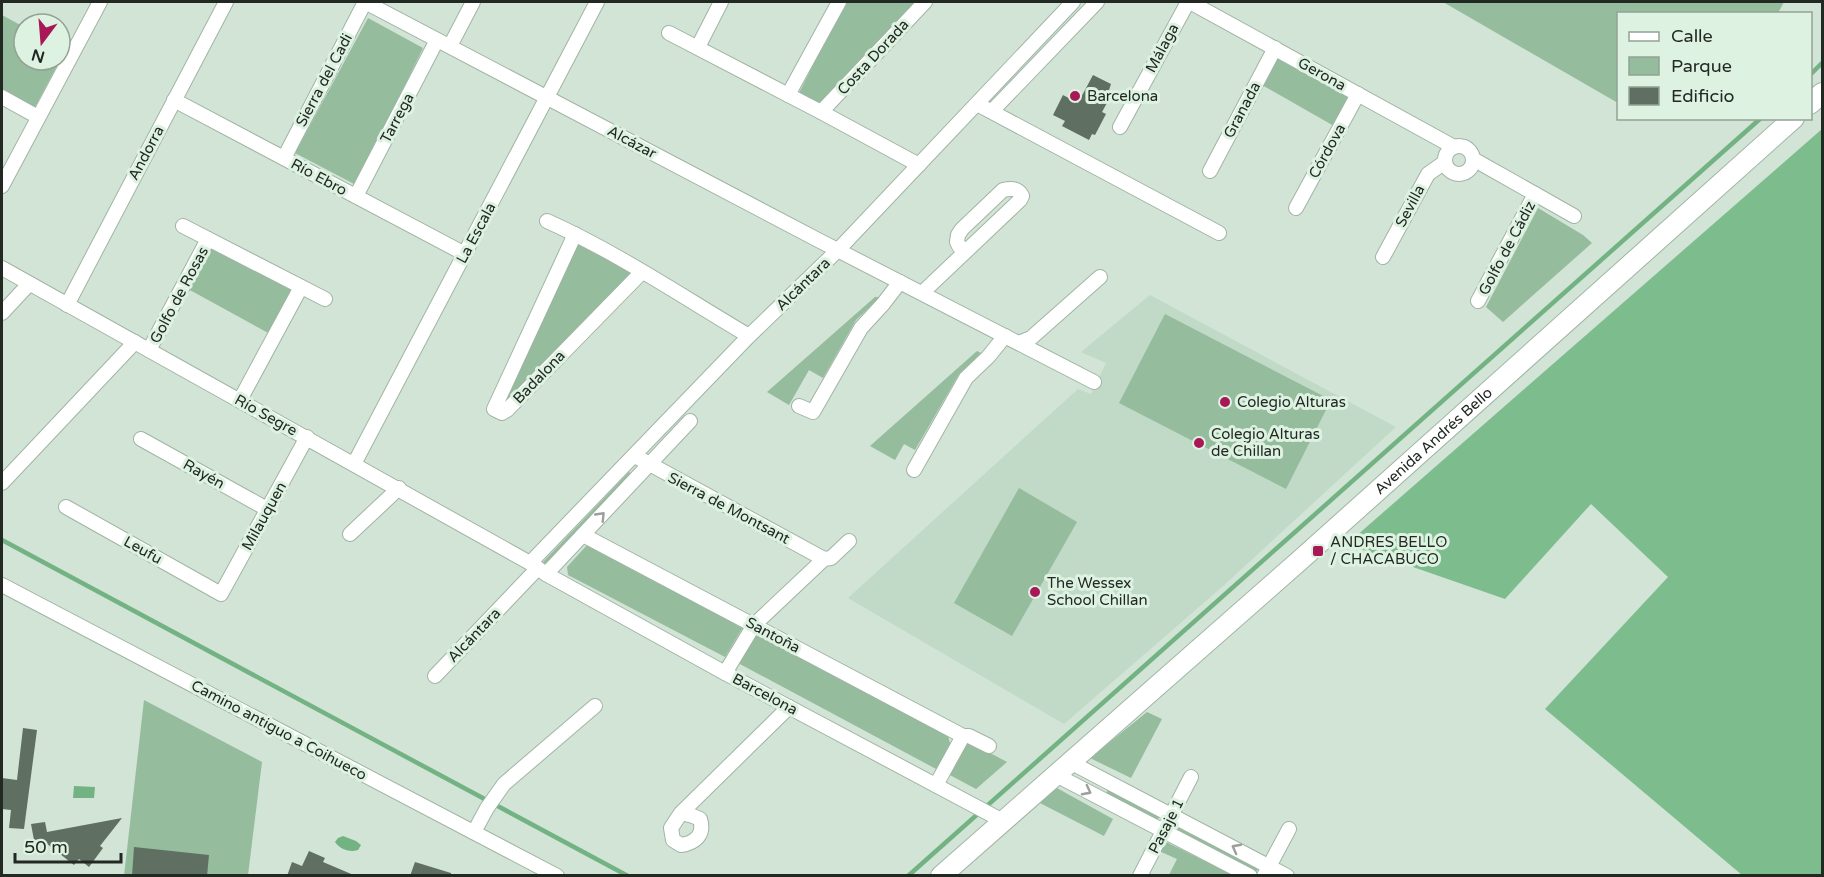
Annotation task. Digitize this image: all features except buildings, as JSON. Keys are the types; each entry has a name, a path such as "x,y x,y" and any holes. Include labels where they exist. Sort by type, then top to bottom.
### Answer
{"main road":[{"name":"Avenida Andrés Bello","path":"941,876 996,817 1063,768 1298,562 1792,120"}],"street":[{"path":"2,186 99,2"},
{"name":"Andorra","path":"67,305 226,2"},
{"name":"Alcázar","path":"365,2 1094,382"},
{"name":"Sierra del Cadi","path":"284,158 365,2"},
{"name":"Tarrega","path":"356,196 444,43 473,2"},
{"name":"La Escala","path":"354,464 597,2"},
{"path":"698,47 721,2"},
{"path":"788,95 838,2"},
{"name":"Costa Dorada","path":"821,112 925,2"},
{"name":"Alcántara","path":"435,676 538,568 635,456 749,336 838,250 1073,2"},
{"path":"992,111 1097,2"},
{"name":"Gerona","path":"1189,2 1454,147 1466,148 1473,159 1574,216"},
{"name":"Málaga","path":"1120,127 1189,2"},
{"path":"669,33 919,165"},
{"name":"Granada","path":"1210,171 1275,48"},
{"name":"Córdova","path":"1296,208 1358,94"},
{"path":"2,97 38,117"},
{"name":"Río Ebro","path":"174,100 465,254"},
{"path":"976,104 1219,233"},
{"path":"1454,147 1446,155 1445,162 1450,170 1458,174 1467,171 1471,168 1473,159"},
{"name":"Sevilla","path":"1383,257 1428,174 1445,162"},
{"path":"922,293 1020,200 1022,196 1020,192 1008,188 1003,190 962,229 957,242 966,251"},
{"name":"Golfo de Cádiz","path":"1478,301 1535,194"},
{"path":"547,221 642,272 749,336"},
{"name":"Golfo de Rosas","path":"183,226 325,299"},
{"name":"Badalona","path":"574,234 494,409 502,413 507,410 642,272"},
{"name":"Golfo de Rosas","path":"149,350 208,239"},
{"name":"Río Segre","path":"2,268 399,488 538,568"},
{"path":"1019,343 1031,338 1100,277"},
{"path":"799,406 813,412 861,328 900,282"},
{"path":"2,313 29,284"},
{"path":"240,400 300,287"},
{"path":"914,470 966,378 988,357 1005,336"},
{"path":"2,483 135,342"},
{"name":"Alcántara","path":"538,568 583,535 690,421"},
{"name":"Milauquen","path":"221,594 306,437"},
{"name":"Rayén","path":"141,439 267,509"},
{"name":"Sierra de Montsant","path":"635,456 824,559"},
{"path":"350,534 399,488"},
{"name":"Leufu","path":"66,507 221,594"},
{"name":"Santoña","path":"583,535 963,736 969,736 989,746"},
{"path":"725,673 754,626 824,559 831,558 849,541"},
{"name":"Barcelona","path":"538,568 725,673 996,817"},
{"name":"Camino antiguo a Coihueco","path":"2,585 557,876"},
{"path":"474,832 504,784 595,706"},
{"path":"681,813 789,707"},
{"path":"936,785 963,736"},
{"path":"1063,768 1172,815 1267,871 1287,876"},
{"path":"1063,768 1164,831 1250,876"},
{"name":"Pasaje 1","path":"1140,876 1191,777"},
{"path":"1267,871 1288,829"}],"shaded area":[{"path":"1822,129 1822,875 1742,875 1545,709 1668,577 1591,504 1505,599 1347,544"},
{"path":"1150,295 1396,427 1222,587 1064,724 848,598 1078,389 1091,394 1106,363 1081,352"},
{"path":"74,786 95,787 94,798 73,798"},
{"path":"343,836 361,845 358,850 348,851 335,842"}],"green space":[{"path":"845,2 919,2 818,107 798,95"},
{"path":"1443,2 1784,2 1779,12 1617,12 1617,102"},
{"path":"2,15 12,20 12,72 54,72 35,107 2,90"},
{"path":"368,18 423,48 356,185 295,153"},
{"path":"1277,57 1350,98 1334,126 1262,85"},
{"path":"1538,208 1583,235 1592,243 1503,322 1486,307"},
{"path":"576,237 638,274 505,410 498,409"},
{"path":"211,246 296,288 272,335 188,289"},
{"path":"875,297 880,297 856,320 823,378 809,370 789,405 767,392"},
{"name":"Colegio Alturas","path":"1165,314 1331,400 1286,489 1119,403"},
{"path":"977,351 981,353 959,374 915,450 904,444 895,460 870,446"},
{"path":"629,472 633,475 547,566 543,562"},
{"path":"1019,488 1077,522 1012,636 954,603"},
{"path":"588,544 743,627 725,657 568,575 567,567"},
{"path":"757,634 948,736 951,747 938,770 738,663"},
{"path":"144,700 262,762 248,875 124,876"},
{"path":"1147,712 1162,719 1131,778 1090,758"},
{"path":"966,740 1007,762 976,789 948,774"},
{"path":"1055,787 1113,819 1104,836 1038,802"},
{"path":"1108,789 1160,816 1157,820 1106,794"},
{"path":"1179,826 1259,867 1256,872 1176,831"},
{"path":"1164,841 1233,875 1169,875 1177,859 1159,851"}],"waterway":[{"path":"1812,73 1822,63"},
{"path":"908,876 1759,120"},
{"path":"2,540 628,876"}],"place":[{"name":"Barcelona","path":"1075,96"},
{"name":"Colegio Alturas","path":"1225,402"},
{"name":"Colegio Alturas de Chillan","path":"1199,443"},
{"name":"ANDRES BELLO / CHACABUCO","path":"1318,551"},
{"name":"The Wessex School Chillan","path":"1035,592"}]}
